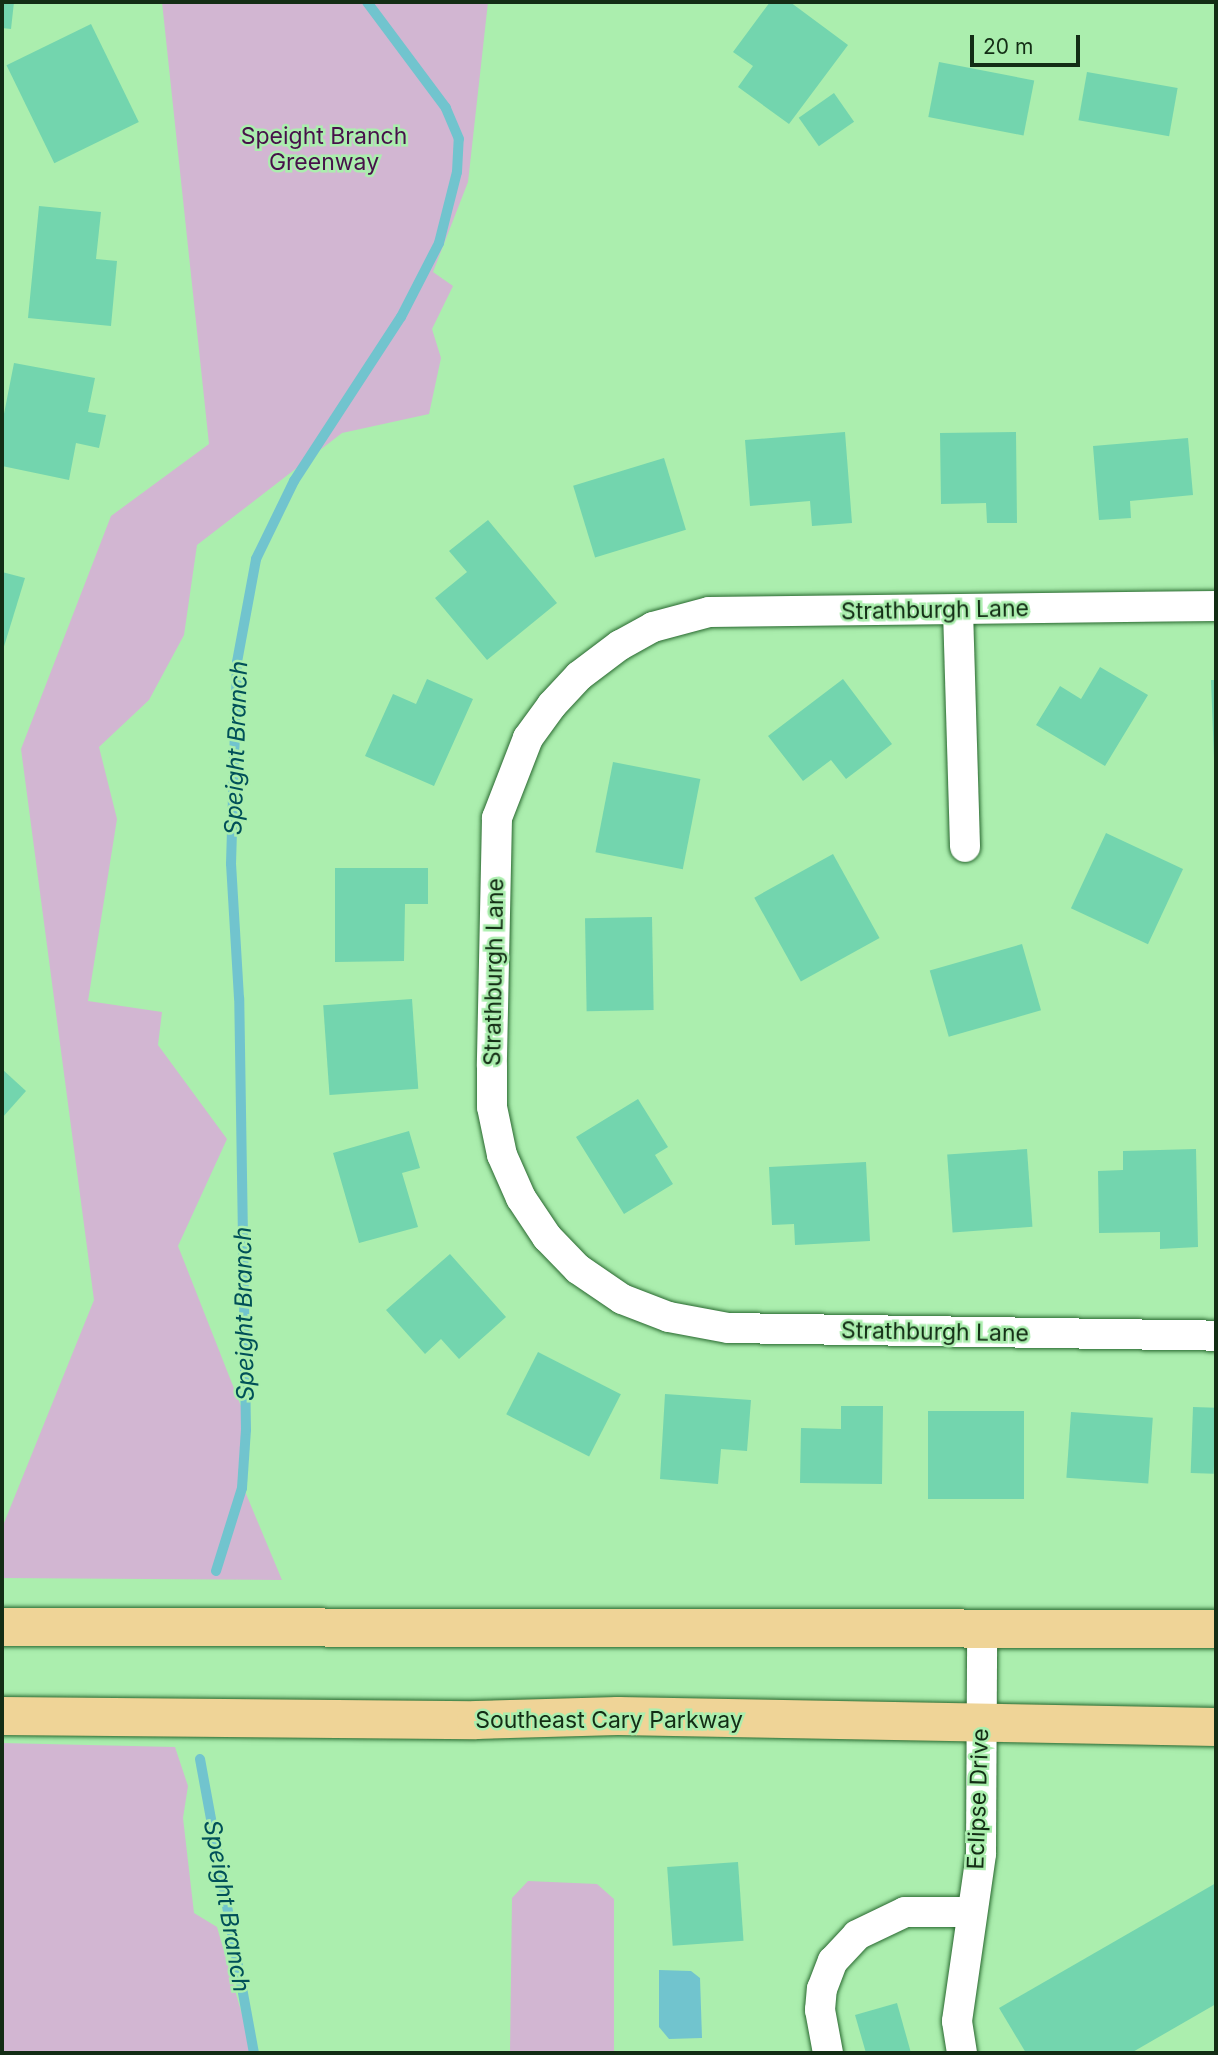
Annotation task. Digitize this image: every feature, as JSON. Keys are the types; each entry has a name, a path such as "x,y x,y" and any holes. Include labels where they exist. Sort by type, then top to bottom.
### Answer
{"main road":[{"path":"2,1627 1216,1629"},
{"name":"Southeast Cary Parkway","path":"2,1716 476,1720 618,1716 982,1725 1216,1727"}],"street":[{"name":"Strathburgh Lane","path":"1216,606 709,612 653,626 620,645 579,676 552,705 528,738 497,818 492,1107 502,1155 534,1218 578,1269 622,1299 668,1317 728,1328 1216,1336"},
{"path":"958,610 965,847"},
{"name":"Eclipse Drive","path":"962,2053 957,2021 969,1912 981,1854 982,1628"},
{"path":"828,2053 820,2010 822,1989 833,1961 857,1935 905,1912 969,1912"}],"green space":[{"name":"Speight Branch Greenway","path":"162,2 488,2 468,182 433,272 453,286 432,329 441,358 429,414 342,433 197,545 184,635 149,700 99,747 117,819 88,1001 162,1012 158,1045 227,1139 178,1246 246,1419 239,1477 282,1580 2,1578 2,1528 94,1300 21,749 111,516 209,444"},
{"path":"2,1743 175,1747 188,1786 183,1818 194,1913 217,1927 253,2053 2,2053"},
{"path":"528,1881 597,1884 614,1899 614,2053 510,2053 512,1898"}],"water":[{"path":"659,1970 691,1971 700,1978 702,2038 669,2039 659,2027"}],"building":[{"path":"2,2 14,2 11,29 2,28"},
{"path":"770,2 790,2 848,45 789,124 738,87 753,66 733,52"},
{"path":"91,24 139,122 54,163 7,65"},
{"path":"939,62 1034,81 1024,135 928,117"},
{"path":"1087,72 1178,88 1169,136 1078,120"},
{"path":"834,93 854,122 819,146 799,118"},
{"path":"39,206 101,212 96,259 117,261 111,326 28,318"},
{"path":"14,363 95,378 88,412 106,415 99,448 76,443 69,480 2,466 2,424"},
{"path":"845,432 852,523 812,526 810,501 750,506 745,440"},
{"path":"1016,432 1017,523 987,523 986,503 941,504 940,433"},
{"path":"1188,438 1193,495 1130,501 1131,518 1099,520 1093,446"},
{"path":"664,458 686,530 595,557 573,486"},
{"path":"488,520 557,603 487,660 435,598 467,572 449,551"},
{"path":"2,572 25,578 2,653"},
{"path":"1100,667 1148,695 1105,766 1036,725 1060,686 1081,699"},
{"path":"427,679 473,699 434,786 365,756 393,694 416,704"},
{"path":"843,679 892,744 846,779 831,760 803,781 768,736"},
{"path":"1211,680 1216,680 1216,759 1214,759"},
{"path":"613,762 700,779 683,869 595,852"},
{"path":"1106,833 1183,869 1148,944 1071,908"},
{"path":"833,854 880,938 801,982 754,898"},
{"path":"335,868 428,868 428,904 405,904 404,961 335,962"},
{"path":"652,917 654,1010 587,1011 585,918"},
{"path":"1022,944 1041,1010 949,1037 930,970"},
{"path":"412,999 418,1089 329,1095 323,1005"},
{"path":"2,1069 26,1091 2,1118"},
{"path":"638,1099 668,1147 655,1155 673,1184 624,1214 576,1137"},
{"path":"409,1131 420,1168 402,1173 418,1227 359,1243 333,1153"},
{"path":"1027,1149 1032,1227 953,1232 947,1155"},
{"path":"1196,1149 1198,1247 1160,1249 1160,1232 1099,1233 1098,1171 1123,1170 1123,1151"},
{"path":"866,1162 870,1241 795,1245 794,1224 772,1225 769,1167"},
{"path":"450,1254 506,1317 459,1359 441,1339 425,1354 386,1310"},
{"path":"538,1352 621,1394 589,1457 506,1414"},
{"path":"665,1394 751,1400 747,1451 721,1449 718,1484 660,1479"},
{"path":"841,1406 883,1406 882,1484 800,1483 801,1428 841,1429"},
{"path":"1193,1407 1216,1408 1214,1474 1191,1473"},
{"path":"928,1411 1024,1411 1024,1499 928,1499"},
{"path":"1071,1412 1153,1418 1148,1484 1066,1478"},
{"path":"738,1862 744,1941 673,1946 667,1867"},
{"path":"1216,1883 1216,2004 1131,2053 1026,2053 999,2008"},
{"path":"897,2003 911,2053 866,2053 855,2015"}],"waterway":[{"name":"Speight Branch","path":"216,1571 242,1488 246,1430 239,998 231,864 237,662 256,559 294,481 401,317 439,243 457,172 459,139 446,108 367,2"},
{"name":"Speight Branch","path":"200,1759 254,2053"}]}
